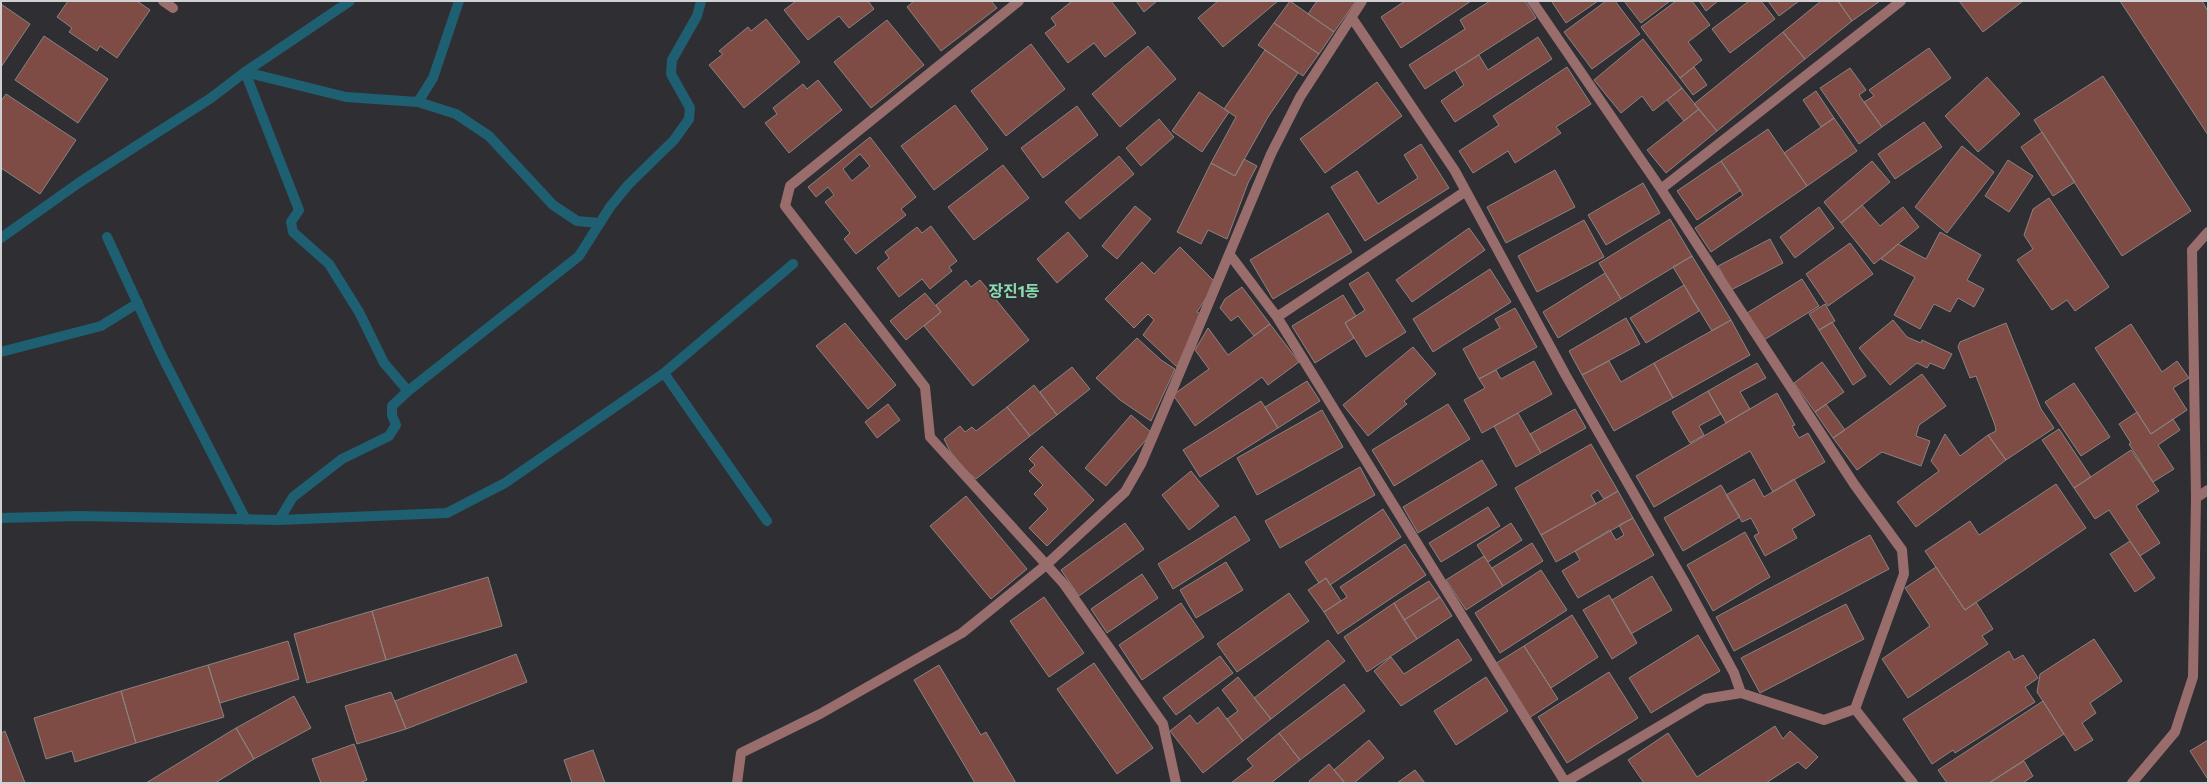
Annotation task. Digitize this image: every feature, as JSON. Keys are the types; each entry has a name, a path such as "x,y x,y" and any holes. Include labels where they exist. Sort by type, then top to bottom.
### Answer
{"street":[{"path":"162,1 173,8"},
{"path":"1019,1 790,186 785,206 925,386 930,437 1064,584 1163,724 1176,783"},
{"path":"736,783 742,753 820,714 962,634 1046,565 1125,492 1141,464 1230,255 1271,154 1300,97 1362,1"},
{"path":"1532,1 1661,190 1854,484 1902,550 1904,574 1855,709"},
{"path":"1661,190 1901,1"},
{"path":"1352,18 1455,171 1565,374 1684,581 1734,673 1741,693"},
{"path":"1277,318 1466,191"},
{"path":"2134,783 2175,732 2194,677 2196,498 2192,250 2208,232"},
{"path":"1230,255 1277,318 1564,783 1705,699 1741,693 1824,720 1855,709"},
{"path":"2196,498 2208,490"},
{"path":"1855,709 1912,783"}],"building":[{"path":"68,1 137,1 150,10 117,58 100,46 97,51 69,32 72,28 57,17"},
{"path":"796,1 868,1 874,9 849,28 839,16 808,40 784,10"},
{"path":"914,1 991,1 997,8 941,51 907,7"},
{"path":"1072,1 1111,1 1136,33 1105,57 1094,43 1068,63 1045,33 1056,25 1051,18"},
{"path":"1136,1 1157,1 1144,12"},
{"path":"1218,1 1278,1 1223,47 1198,18"},
{"path":"1290,1 1334,32 1319,54 1274,23"},
{"path":"1317,1 1356,1 1334,32 1308,14"},
{"path":"1405,1 1471,1 1401,48 1381,17"},
{"path":"1490,1 1525,1 1536,18 1425,89 1409,65 1465,29 1460,20"},
{"path":"1598,1 1566,23 1552,2"},
{"path":"1606,1 1615,1 1640,34 1592,69 1564,32"},
{"path":"1624,1 1670,1 1641,23"},
{"path":"1676,1 1692,1 1710,25 1688,42 1702,60 1680,78 1641,27"},
{"path":"1699,1 1718,1 1706,11"},
{"path":"1749,1 1761,1 1775,19 1730,53 1712,29"},
{"path":"1768,1 1799,1 1779,16"},
{"path":"1821,1 1838,1 1852,21 1805,59 1783,32"},
{"path":"1838,1 1880,1 1852,21"},
{"path":"1959,1 2023,1 1983,32"},
{"path":"2120,1 2202,1 2208,11 2208,135"},
{"path":"1,4 30,24 1,67"},
{"path":"766,19 800,62 744,108 709,65 723,54 719,51 748,27 751,31"},
{"path":"887,20 924,65 871,108 834,62"},
{"path":"1274,23 1319,54 1303,76 1258,45"},
{"path":"1783,32 1805,59 1717,131 1694,104"},
{"path":"44,36 108,79 78,123 15,80"},
{"path":"1538,37 1552,59 1455,122 1441,101 1464,85 1455,70 1479,55 1488,70"},
{"path":"1643,39 1682,88 1653,111 1642,96 1621,113 1594,80"},
{"path":"1031,44 1065,89 1006,136 971,91"},
{"path":"1148,46 1176,79 1120,127 1092,94"},
{"path":"1929,48 1951,78 1882,127 1864,102 1874,96 1869,90"},
{"path":"1265,50 1298,73 1268,117 1235,176 1211,163 1236,117 1224,109"},
{"path":"1567,67 1591,104 1556,127 1561,133 1515,163 1508,151 1473,173 1459,151 1499,125 1493,116"},
{"path":"1694,67 1707,85 1693,95 1680,78"},
{"path":"1850,68 1866,90 1859,95 1882,127 1859,144 1820,88"},
{"path":"2103,76 2191,211 2122,256 2034,120"},
{"path":"1987,77 2020,114 1978,152 1945,116"},
{"path":"818,80 842,110 789,153 765,123 777,114 773,108 803,84 807,89"},
{"path":"1377,82 1402,116 1325,173 1300,139"},
{"path":"1682,88 1699,109 1684,121 1667,100"},
{"path":"1816,91 1834,118 1821,127 1803,100"},
{"path":"1199,92 1229,112 1202,152 1172,131"},
{"path":"6,94 76,140 40,194 1,168 1,101"},
{"path":"955,105 988,149 934,190 901,146"},
{"path":"1077,106 1098,135 1043,178 1021,148"},
{"path":"1699,109 1717,131 1666,173 1647,150"},
{"path":"1834,118 1857,151 1807,186 1784,153"},
{"path":"1159,119 1174,137 1141,166 1126,148"},
{"path":"1924,122 1942,147 1895,179 1878,154"},
{"path":"1768,129 1807,186 1711,252 1695,228 1743,195 1721,161"},
{"path":"2042,132 2075,182 2053,196 2021,147"},
{"path":"870,137 916,197 901,209 906,215 856,254 844,239 850,233 825,202 834,195 828,187 816,197 808,187","holes":["860,154 870,166 852,181 843,169"]},
{"path":"1421,144 1449,188 1365,241 1331,187 1357,171 1378,204 1418,178 1404,155"},
{"path":"1962,146 1994,172 1947,233 1915,207"},
{"path":"1119,156 1134,174 1080,219 1065,202"},
{"path":"1244,159 1257,166 1248,183 1227,239 1208,230 1201,244 1177,232 1211,163 1235,176"},
{"path":"2008,160 2033,176 2009,212 1985,196"},
{"path":"1721,161 1741,190 1697,220 1677,191"},
{"path":"1872,161 1890,182 1841,223 1824,202"},
{"path":"1003,165 1029,198 974,240 948,207"},
{"path":"1555,170 1575,207 1506,243 1487,207"},
{"path":"1643,183 1660,213 1606,245 1588,215"},
{"path":"2049,198 2109,287 2075,311 2067,300 2052,310 2017,260 2033,249 2024,235 2033,209"},
{"path":"1862,205 1880,226 1903,207 1919,227 1874,264 1841,223"},
{"path":"1135,206 1151,219 1117,259 1102,246"},
{"path":"1819,207 1834,228 1795,258 1780,237"},
{"path":"1328,213 1352,252 1273,299 1250,260"},
{"path":"1670,219 1692,256 1621,299 1599,263"},
{"path":"1584,220 1604,257 1537,292 1518,256"},
{"path":"931,226 957,261 949,267 952,271 930,289 922,279 899,297 877,268 889,258 885,252 917,227 922,233"},
{"path":"1469,228 1485,250 1412,302 1396,280"},
{"path":"1068,232 1088,256 1057,283 1037,259"},
{"path":"1940,232 1981,255 1967,280 1984,289 1974,307 1958,298 1950,312 1934,304 1920,329 1894,315 1915,277 1881,259 1898,244 1926,259"},
{"path":"1770,239 1783,263 1731,290 1718,266"},
{"path":"1850,243 1873,274 1828,306 1806,274"},
{"path":"1180,247 1216,283 1197,312 1201,314 1177,367 1143,335 1154,320 1148,314 1134,328 1105,299 1142,262 1154,274"},
{"path":"1692,256 1731,320 1712,331 1673,267"},
{"path":"1490,269 1511,302 1433,352 1413,319"},
{"path":"1368,272 1406,332 1366,357 1345,323 1365,310 1349,284"},
{"path":"1605,273 1621,299 1558,338 1543,312"},
{"path":"1802,279 1819,306 1764,340 1747,313"},
{"path":"966,280 971,287 980,280 1029,340 973,386 924,326 941,312 936,305"},
{"path":"1684,285 1699,311 1646,343 1630,318"},
{"path":"1242,287 1270,324 1254,336 1238,316 1231,321 1220,308 1225,299"},
{"path":"925,293 941,312 906,340 890,321"},
{"path":"1343,295 1356,316 1345,323 1354,338 1315,363 1292,326"},
{"path":"1825,304 1835,321 1819,330 1809,314"},
{"path":"1515,308 1537,347 1479,379 1463,349 1500,328 1495,319"},
{"path":"1626,318 1640,344 1582,375 1569,351"},
{"path":"1731,320 1750,355 1673,398 1654,363"},
{"path":"1893,320 1907,337 1921,343 1922,340 1952,354 1944,369 1930,363 1927,368 1917,363 1890,385 1859,348"},
{"path":"1832,322 1866,376 1853,385 1819,330"},
{"path":"845,323 896,385 868,409 816,346"},
{"path":"2006,323 2041,409 2054,428 2006,460 1988,435 1996,431 1995,425 1976,376 1970,378 1958,347 1960,342"},
{"path":"1270,324 1299,362 1268,385 1262,377 1195,426 1173,395 1209,369 1195,350 1208,328 1228,355"},
{"path":"2131,324 2162,372 2177,361 2189,378 2173,388 2187,410 2151,434 2095,348"},
{"path":"1137,338 1161,360 1175,369 1151,421 1120,400 1096,378"},
{"path":"1413,347 1436,374 1404,401 1407,404 1368,436 1343,405"},
{"path":"1534,361 1552,394 1482,433 1464,400 1485,388 1479,379 1496,370 1501,379"},
{"path":"1609,361 1621,382 1654,363 1673,398 1614,431 1582,375"},
{"path":"1822,362 1844,392 1815,412 1794,383"},
{"path":"1757,363 1766,378 1740,392 1750,409 1726,423 1708,391"},
{"path":"1072,367 1090,389 1057,415 1040,392"},
{"path":"1922,374 1946,406 1919,425 1916,436 1930,441 1921,466 1882,452 1857,470 1833,438"},
{"path":"1307,381 1320,401 1278,428 1265,407"},
{"path":"2074,383 2110,437 2081,456 2045,402"},
{"path":"1034,385 1057,415 1030,436 1007,407"},
{"path":"1708,391 1721,414 1699,426 1704,435 1690,443 1672,412"},
{"path":"1777,393 1795,425 1792,426 1799,438 1808,433 1825,462 1773,492 1750,451 1654,507 1636,476"},
{"path":"1261,401 1278,428 1200,477 1183,450"},
{"path":"888,404 900,420 877,438 865,422"},
{"path":"1448,404 1470,439 1394,486 1372,450"},
{"path":"1826,404 1845,430 1833,438 1815,412"},
{"path":"1007,407 1030,436 976,479 966,471 950,451 944,439 960,426 965,432 972,427 976,431"},
{"path":"1575,409 1586,428 1541,453 1530,434"},
{"path":"1322,410 1343,447 1257,495 1237,458"},
{"path":"2137,412 2151,434 2173,419 2180,430 2158,445 2174,469 2153,482 2129,444 2131,443 2119,424"},
{"path":"1518,413 1541,453 1516,467 1494,426"},
{"path":"1131,415 1152,433 1106,486 1085,468"},
{"path":"2059,429 2091,477 2074,488 2042,440"},
{"path":"1945,434 1960,456 1988,435 2006,460 1916,527 1897,502 1939,471 1931,461"},
{"path":"1591,444 1618,491 1604,499 1598,490 1591,495 1596,504 1541,535 1515,488"},
{"path":"1042,446 1094,500 1047,546 1029,528 1048,509 1034,494 1043,485 1029,471 1035,465 1029,459"},
{"path":"2131,450 2159,491 2136,506 2160,543 2140,556 2109,510 2095,519 2074,488"},
{"path":"1482,460 1497,485 1418,533 1403,507"},
{"path":"1360,467 1375,495 1280,548 1265,521"},
{"path":"1191,471 1219,506 1189,530 1162,495"},
{"path":"1754,479 1764,497 1794,479 1815,515 1792,529 1797,538 1765,556 1754,536 1759,533 1751,518 1742,522 1726,495"},
{"path":"2056,484 2086,528 1965,610 1925,551 1970,521 1979,535"},
{"path":"1721,485 1740,517 1683,551 1664,518"},
{"path":"1618,491 1633,518 1556,562 1541,535"},
{"path":"966,496 1027,569 991,599 930,526"},
{"path":"1488,507 1500,526 1441,562 1429,543"},
{"path":"1383,509 1401,537 1330,585 1326,578 1319,583 1305,562"},
{"path":"1235,516 1250,540 1173,589 1158,564"},
{"path":"1633,518 1654,555 1578,598 1562,571 1580,560 1575,551 1610,530 1616,540 1624,535 1619,525"},
{"path":"1125,523 1144,549 1079,596 1061,570"},
{"path":"1511,523 1522,540 1488,562 1477,545"},
{"path":"1745,532 1770,577 1713,611 1687,565"},
{"path":"1870,535 1889,569 1734,651 1716,617"},
{"path":"2130,541 2155,578 2135,592 2110,554"},
{"path":"1532,543 1543,561 1503,586 1492,568"},
{"path":"1405,544 1426,575 1338,634 1324,612 1347,597 1340,587"},
{"path":"1484,556 1503,586 1466,610 1446,580"},
{"path":"1226,562 1243,590 1196,618 1180,590"},
{"path":"1936,567 1965,610 1976,602 1993,629 1982,636 1988,644 1908,698 1882,659 1930,626 1905,588"},
{"path":"1541,570 1567,610 1500,653 1475,613"},
{"path":"1142,574 1158,598 1107,633 1091,609"},
{"path":"1652,576 1672,610 1631,634 1612,600"},
{"path":"488,577 502,626 386,660 372,611"},
{"path":"1326,578 1341,601 1324,612 1308,590"},
{"path":"1429,581 1440,597 1404,620 1394,603"},
{"path":"1289,593 1309,621 1237,672 1217,644"},
{"path":"1609,595 1637,643 1612,659 1583,610"},
{"path":"1044,597 1084,653 1049,677 1010,621"},
{"path":"1440,597 1452,616 1417,639 1404,620"},
{"path":"1181,603 1204,637 1142,680 1119,645"},
{"path":"1394,603 1417,639 1367,672 1344,637"},
{"path":"1846,604 1864,639 1760,693 1741,658"},
{"path":"372,611 386,660 307,683 294,634"},
{"path":"1572,615 1598,657 1551,688 1524,646"},
{"path":"1698,635 1720,671 1651,713 1629,678"},
{"path":"1458,639 1472,660 1401,706 1374,671 1391,657 1404,674"},
{"path":"2094,639 2122,681 2090,703 2096,713 2082,723 2093,740 2075,751 2037,692 2040,674"},
{"path":"1328,640 1345,661 1271,719 1254,698"},
{"path":"288,641 299,679 220,703 208,665"},
{"path":"1524,646 1558,699 1529,718 1495,664"},
{"path":"2009,651 2014,660 2023,655 2038,678 2025,687 2035,702 1955,753 1953,750 1932,764 1903,719"},
{"path":"516,654 527,682 406,729 395,701"},
{"path":"1220,656 1233,673 1176,715 1163,698"},
{"path":"1094,663 1153,748 1117,774 1057,689"},
{"path":"208,665 224,717 136,743 121,691"},
{"path":"939,665 981,735 986,732 1016,783 975,783 914,680"},
{"path":"1609,672 1638,718 1567,763 1538,717"},
{"path":"1238,677 1271,719 1243,741 1227,719 1238,711 1222,690"},
{"path":"1486,677 1508,711 1456,745 1434,711"},
{"path":"1344,684 1365,711 1300,760 1279,733"},
{"path":"121,691 136,743 75,762 72,751 46,759 34,718"},
{"path":"391,692 406,729 357,744 345,706"},
{"path":"294,696 311,728 254,759 236,728"},
{"path":"2043,701 2064,734 1989,783 1947,783 1938,770"},
{"path":"1218,707 1243,741 1203,773 1170,731 1190,715 1197,724"},
{"path":"1775,726 1783,739 1790,731 1818,757 1806,769 1798,762 1766,783 1644,783 1628,760 1668,733 1697,777"},
{"path":"236,728 254,759 215,783 146,783"},
{"path":"5,731 25,783 1,783 1,733"},
{"path":"1279,733 1300,760 1271,783 1231,783 1253,766 1247,759"},
{"path":"1369,740 1384,758 1354,783 1345,783 1334,770"},
{"path":"2208,740 2208,777 2207,778 2190,751"},
{"path":"354,744 367,780 359,783 321,783 312,759"},
{"path":"593,750 605,783 572,783 564,760"},
{"path":"2024,761 2033,776 2023,783 1989,783"},
{"path":"1329,764 1345,783 1311,783 1309,781"},
{"path":"1415,770 1425,783 1397,783"}],"waterway":[{"path":"1,238 80,182 211,98 245,72 350,1"},
{"path":"418,102 433,78 459,1"},
{"path":"279,520 293,497 342,459 389,436 396,425 392,415 392,406 408,391 579,256 610,207 628,185 674,140 689,119 690,108 671,74 672,60 697,16 701,1"},
{"path":"245,72 346,97 418,102 456,114 489,136 553,205 577,221 600,223"},
{"path":"245,72 299,210 291,222 293,232 329,264 359,312 384,363 408,391"},
{"path":"107,237 161,354 246,520"},
{"path":"1,518 79,516 279,520 447,513 505,483 664,373 793,264"},
{"path":"1,352 101,326 138,303"},
{"path":"664,373 767,521"}],"district":[{"name":"장진1동","path":"1014,290"}]}
